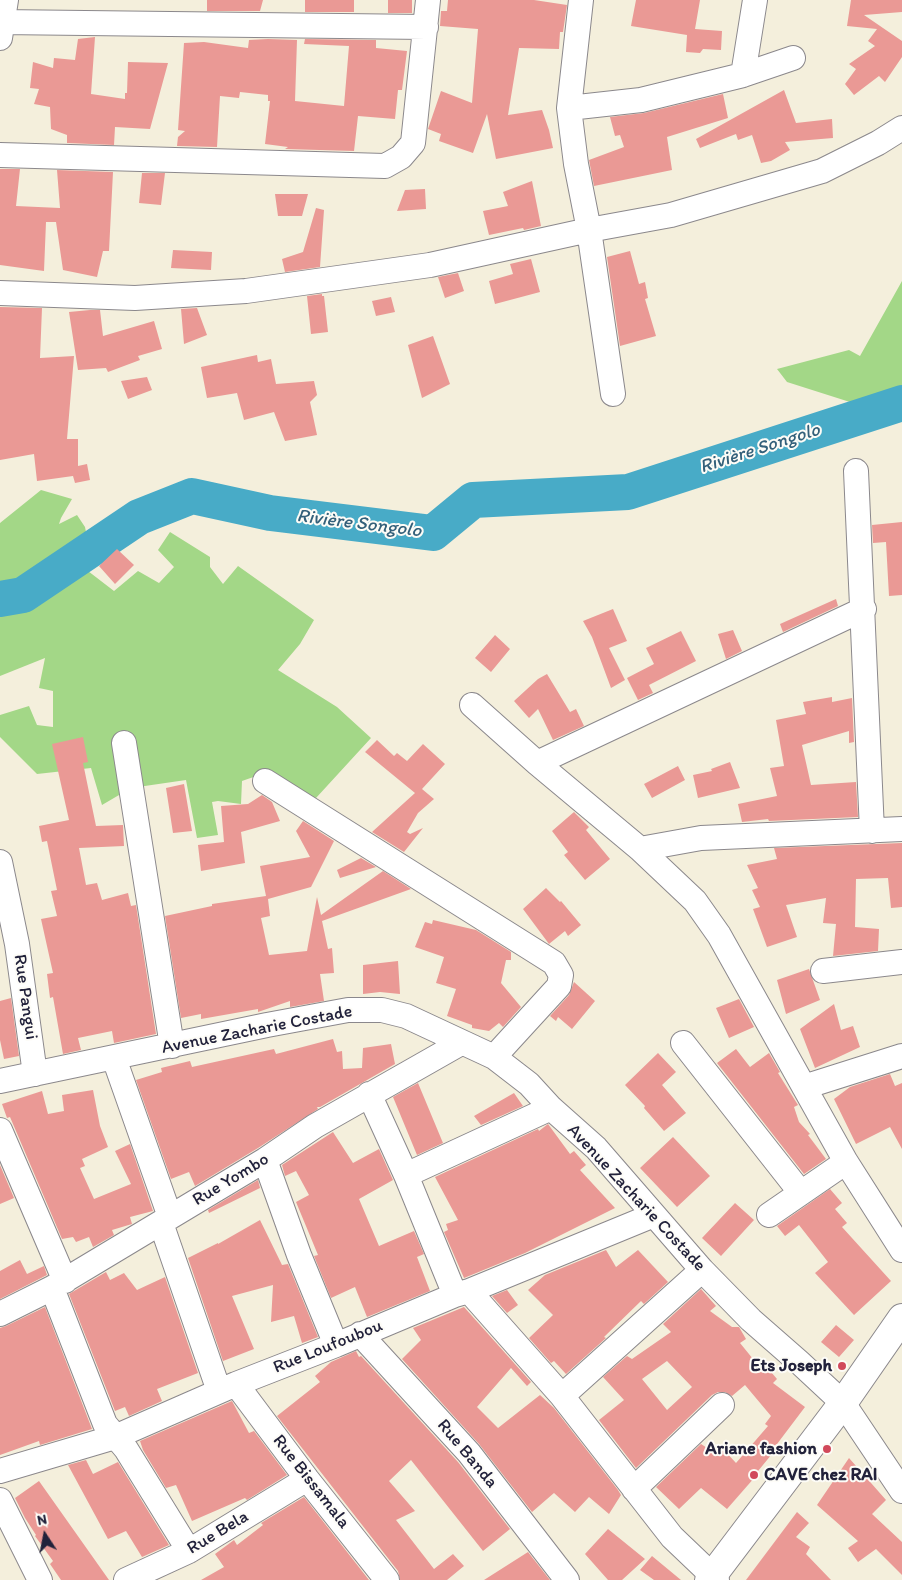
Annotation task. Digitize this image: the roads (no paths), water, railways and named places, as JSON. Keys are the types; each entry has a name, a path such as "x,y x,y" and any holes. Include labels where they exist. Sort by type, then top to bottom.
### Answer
{"main road":[{"path":"713,1578 844,1403 902,1318"}],"street":[{"path":"0,155 385,166 401,158 413,143 428,0"},
{"path":"581,0 569,108 576,164 589,230 613,394"},
{"path":"743,75 755,0"},
{"path":"2,20 426,28"},
{"path":"569,108 641,100 743,75 793,58"},
{"path":"0,293 135,298 246,291 430,265 589,230 671,215 822,171 878,143 902,128"},
{"path":"856,471 864,609 872,831"},
{"path":"537,763 864,609"},
{"path":"472,705 537,763 640,849 696,901 719,935 846,1162 902,1250"},
{"path":"124,743 172,1046"},
{"path":"265,780 554,963 561,975 559,986 494,1057"},
{"path":"640,849 701,838 902,829"},
{"name":"Rue Pangui","path":"0,862 9,946 35,1074"},
{"path":"823,971 902,962"},
{"name":"Avenue Zacharie Costade","path":"0,1081 348,1010 382,1010 406,1016 494,1057 529,1084 596,1148 702,1270 751,1320 844,1403 902,1491"},
{"name":"Rue Yombo","path":"0,1314 59,1285 265,1160 315,1126 461,1043"},
{"path":"683,1044 801,1193"},
{"path":"804,1087 902,1056"},
{"name":"Rue Bissamala","path":"114,1058 165,1220 227,1388 307,1479 387,1580"},
{"path":"369,1094 462,1293 562,1396 672,1537 713,1578"},
{"path":"406,1175 552,1108"},
{"path":"0,1130 59,1285 105,1424 126,1449 189,1551"},
{"path":"265,1160 299,1255 336,1345"},
{"path":"769,1215 846,1162"},
{"name":"Rue Loufoubou","path":"0,1471 115,1436 227,1388 654,1215"},
{"path":"562,1396 702,1270"},
{"name":"Rue Banda","path":"360,1334 469,1453 567,1580"},
{"path":"634,1489 722,1405"},
{"name":"Rue Bela","path":"126,1580 163,1573 189,1551 307,1479"},
{"path":"2,1508 40,1580"}],"waterway":[{"name":"Rivière Songolo","path":"0,599 23,595 139,517 192,496 270,513 433,533 473,500 628,492 902,403"}],"place":[{"name":"Ets Joseph","path":"842,1366"},
{"name":"Ariane fashion","path":"827,1449"},
{"name":"CAVE chez RAI","path":"754,1475"}]}
